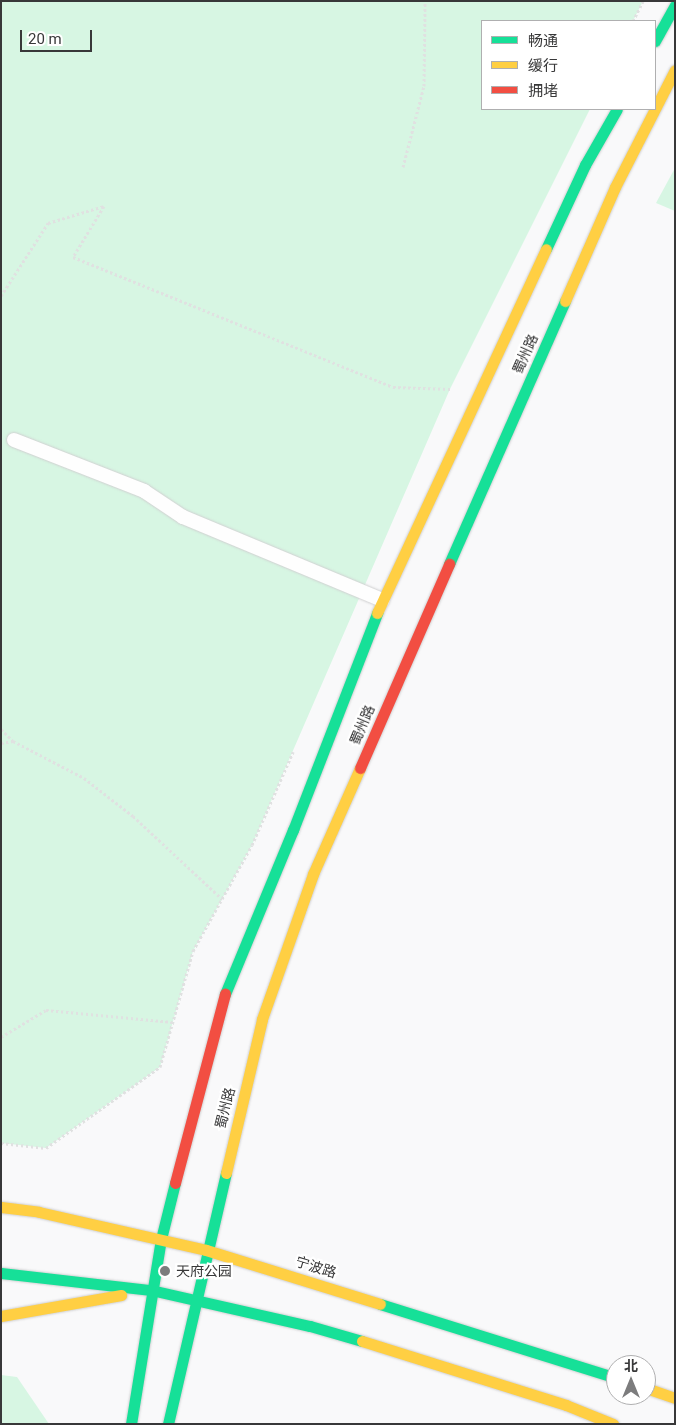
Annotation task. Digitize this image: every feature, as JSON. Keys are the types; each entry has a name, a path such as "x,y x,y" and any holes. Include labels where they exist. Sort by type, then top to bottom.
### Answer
{"main road":[{"path":"656,40 675,5"},
{"name":"蜀州路","path":"656,108 675,70"},
{"name":"蜀州路","path":"131,1424 151,1290 161,1239 218,1010 293,830 382,600 585,165 616,110"},
{"name":"蜀州路","path":"168,1424 206,1250 262,1019 314,874 612,196 655,110"},
{"name":"宁波路","path":"1,1207 39,1212 206,1250 606,1375"},
{"path":"1,1273 151,1290 310,1326 436,1362 566,1405 613,1424"},
{"path":"1,1316 151,1290"},
{"path":"656,1391 675,1398"}],"lane":[{"path":"14,440 144,491 183,517 382,600"}],"path":[{"path":"403,167 424,86 425,1"},
{"path":"634,20 643,1"},
{"path":"1,296 48,223 104,206 73,257 394,387 450,389"},
{"path":"446,398 454,381"},
{"path":"1,729 12,741 84,778 133,816 222,899"},
{"path":"1,742 12,741"},
{"path":"1,1143 46,1148 160,1067 193,951 252,845 296,746"},
{"path":"1,1037 46,1010 172,1022"}],"green space":[{"path":"1,1 643,1 634,20 481,20 481,110 590,110 450,389 252,845 193,951 160,1067 46,1148 1,1143"},
{"path":"675,168 675,211 656,203"},
{"path":"1,1375 17,1377 49,1424 1,1424"}],"traffic: fast":[{"path":"656,39 675,5"},
{"path":"546,249 585,165 616,110"},
{"path":"449,564 565,301"},
{"path":"225,994 293,830 377,613"},
{"path":"168,1424 226,1173"},
{"path":"131,1424 161,1239 175,1183"},
{"path":"1,1273 151,1290 310,1326 362,1341"},
{"path":"380,1304 606,1375"}],"traffic: slow":[{"path":"656,107 675,70"},
{"path":"565,301 615,187 654,110"},
{"path":"377,613 546,249"},
{"path":"226,1173 262,1019 313,874 360,768"},
{"path":"1,1207 39,1212 206,1250 380,1304"},
{"path":"1,1316 121,1295"},
{"path":"362,1341 566,1405 613,1424"},
{"path":"656,1391 675,1398"}],"traffic: jam":[{"path":"360,768 449,564"},
{"path":"175,1183 225,994"}],"place":[{"name":"天府公园","path":"165,1271"}]}
